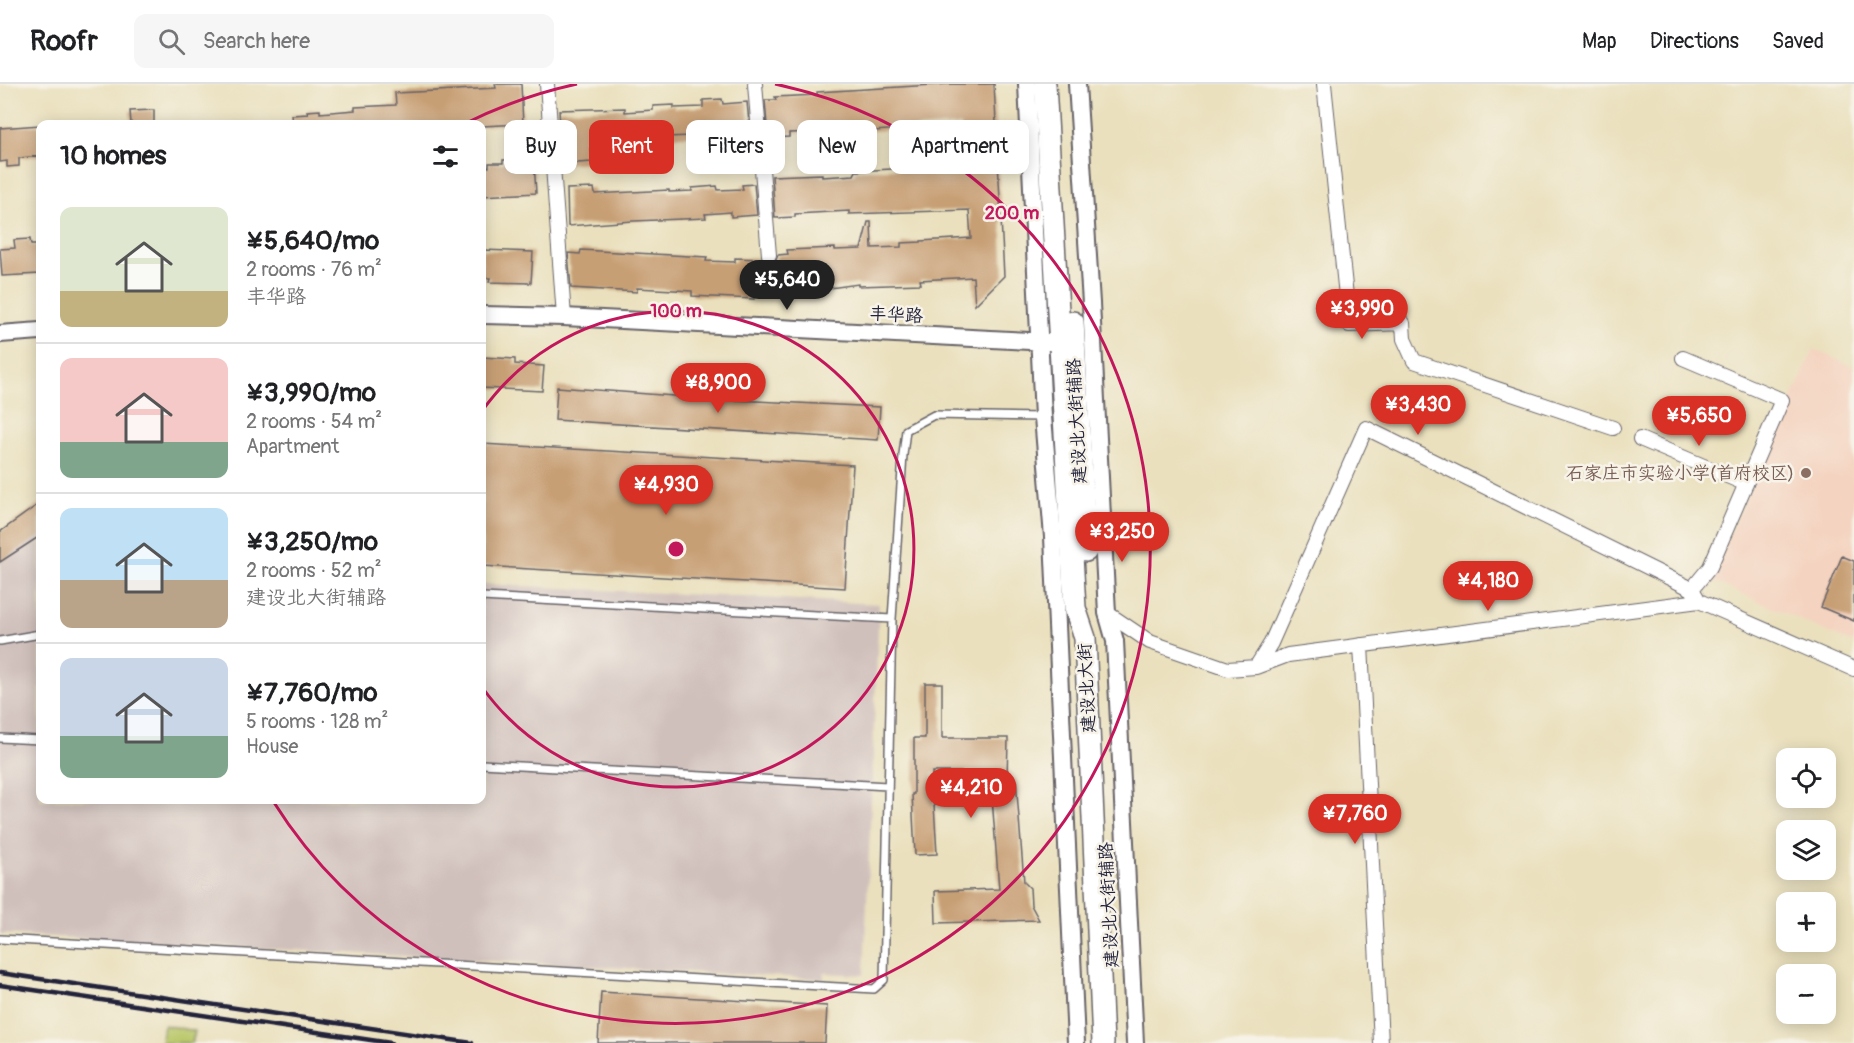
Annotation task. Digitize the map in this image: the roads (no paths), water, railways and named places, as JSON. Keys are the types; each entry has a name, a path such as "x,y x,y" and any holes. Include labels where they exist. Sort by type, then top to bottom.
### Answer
{"main road":[{"name":"建设北大街","path":"1045,84 1066,342 1075,608 1085,638 1103,1043"},
{"path":"1059,84 1066,342"}],"street":[{"path":"548,84 564,317"},
{"path":"755,84 769,255"},
{"name":"建设北大街辅路","path":"1027,84 1107,613 1115,641 1135,1043"},
{"name":"建设北大街辅路","path":"1076,1043 1053,537 1043,417 1066,342 1077,84"},
{"path":"1324,84 1348,325 1403,323 1404,339 1414,361 1613,428"},
{"name":"丰华路","path":"486,315 1066,342"},
{"path":"0,334 36,331"},
{"path":"1683,358 1782,400 1710,567 1695,595"},
{"path":"1256,667 1271,643 1366,428 1695,595 1854,669"},
{"path":"1640,439 1746,484"},
{"path":"1107,613 1150,642 1228,669 1256,667 1287,655 1695,595"},
{"path":"1361,645 1381,1043"}],"lane":[{"path":"0,939 874,989 884,980 892,619 906,430 934,415 1043,417"},
{"path":"486,597 892,619"},
{"path":"0,641 36,635"},
{"path":"0,738 36,740"},
{"path":"486,764 888,786"}],"railway":[{"path":"0,973 472,1043"},
{"path":"0,985 391,1043"}],"place":[{"name":"石家庄市实验小学(首府校区)","path":"1806,473"}]}
